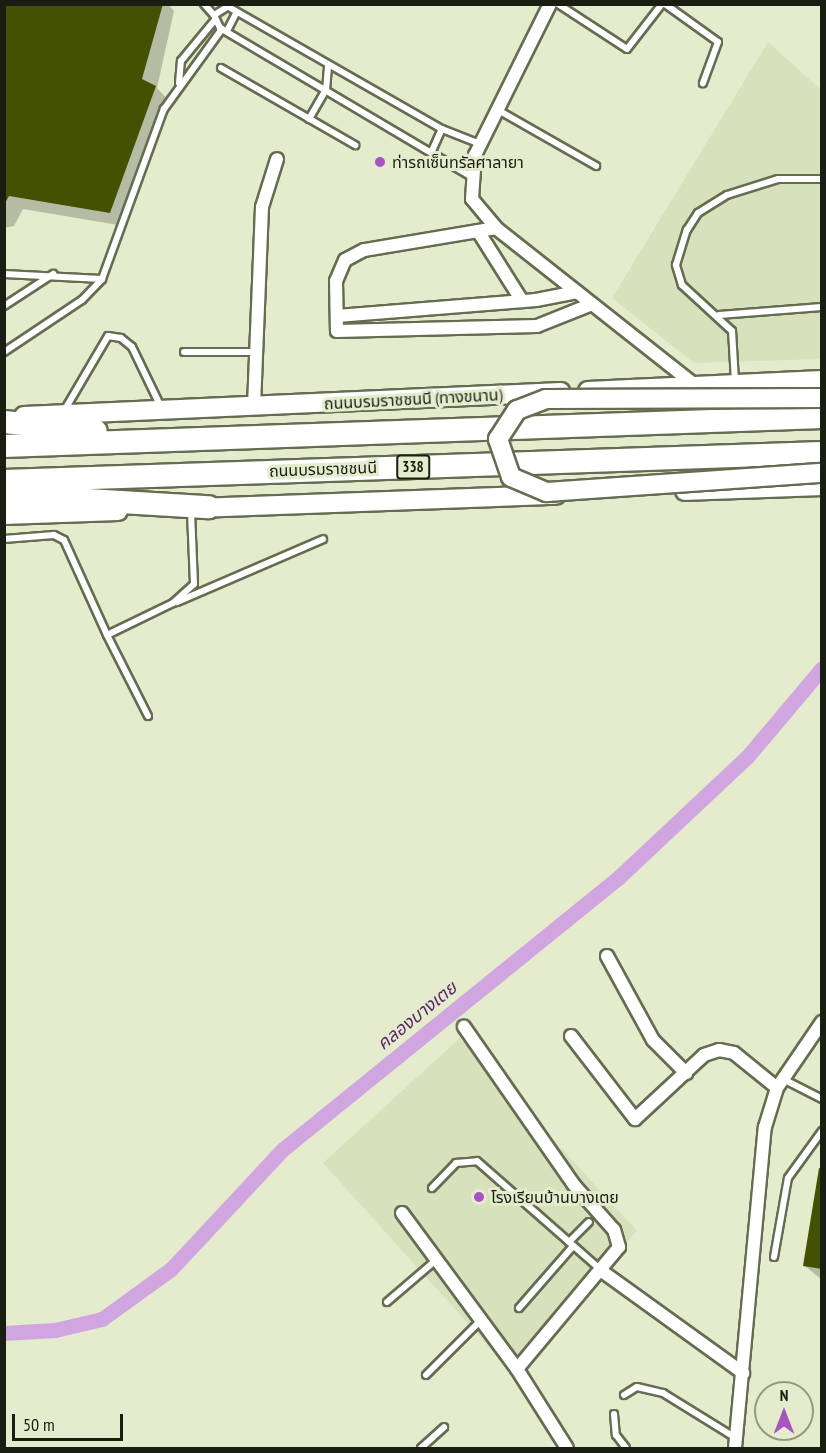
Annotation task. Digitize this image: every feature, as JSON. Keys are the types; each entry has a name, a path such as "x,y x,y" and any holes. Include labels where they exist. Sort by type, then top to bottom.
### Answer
{"highway":[{"path":"4,446 822,417"},
{"path":"4,422 174,439"},
{"name":"ถนนบรมราชชนนี","path":"4,481 822,453"},
{"path":"4,495 200,508"}],"main road":[{"name":"ถนนบรมราชชนนี (ทางขนาน)","path":"4,417 822,380"},
{"path":"822,398 546,399 517,410 498,439 511,477 547,492 822,473"},
{"name":"338","path":"4,515 822,486"}],"street":[{"path":"550,4 480,144 470,176 472,199 496,228 696,386"},
{"path":"254,406 262,207 278,159"},
{"path":"496,228 353,255 336,281 337,316 342,333 537,326 592,304"},
{"path":"478,231 522,302"},
{"path":"337,316 522,302 577,292"},
{"path":"438,308 438,329"},
{"path":"607,956 653,1040 687,1073"},
{"path":"736,1443 765,1127 780,1084 822,1022"},
{"path":"464,1027 574,1185 620,1238 603,1272 517,1369"},
{"path":"571,1036 635,1119 704,1055 727,1050 780,1084"},
{"path":"402,1213 435,1261 517,1369 567,1449"},
{"path":"603,1272 743,1373"}],"lane":[{"path":"204,4 225,29 432,151 470,176"},
{"path":"558,4 627,49 663,4 718,42 703,83"},
{"path":"179,83 181,61 214,18 227,6 235,15 442,129 480,144"},
{"path":"4,352 82,300 102,279 159,121 179,83 235,15"},
{"path":"309,119 326,90 328,65"},
{"path":"221,68 355,145"},
{"path":"498,110 596,166"},
{"path":"432,151 442,129"},
{"path":"735,384 736,346 719,315 682,285 676,265 698,213 767,182 822,179"},
{"path":"4,274 53,274 102,279"},
{"path":"4,306 53,274"},
{"path":"719,315 822,307"},
{"path":"62,414 108,336 121,338 132,347 162,410"},
{"path":"184,352 255,352"},
{"path":"168,606 194,584 200,508"},
{"path":"4,539 54,535 64,540 107,635 148,716"},
{"path":"107,635 323,539"},
{"path":"780,1084 822,1099"},
{"path":"774,1257 788,1178 822,1131"},
{"path":"432,1188 456,1163 472,1158 603,1272"},
{"path":"519,1308 589,1222"},
{"path":"387,1302 435,1261"},
{"path":"426,1375 480,1321"},
{"path":"624,1395 637,1387 663,1393 736,1443"},
{"path":"614,1414 616,1435 626,1449"},
{"path":"421,1449 444,1427"}],"shaded area":[{"path":"768,42 821,90 821,359 694,363 612,298"},
{"name":"โรงเรียนบ้านบางเตย","path":"460,1038 637,1231 510,1370 323,1163"}],"building":[{"path":"4,4 163,4 142,79 156,86 110,213 9,196 4,205"},
{"path":"819,1168 822,1169 822,1269 803,1266"}],"waterway":[{"name":"คลองบางเตย","path":"4,1333 55,1330 102,1319 171,1269 282,1150 619,877 747,757 822,668"}],"place":[{"name":"ท่ารถเซ็นทรัลศาลายา","path":"380,162"},
{"name":"โรงเรียนบ้านบางเตย","path":"479,1197"}]}
